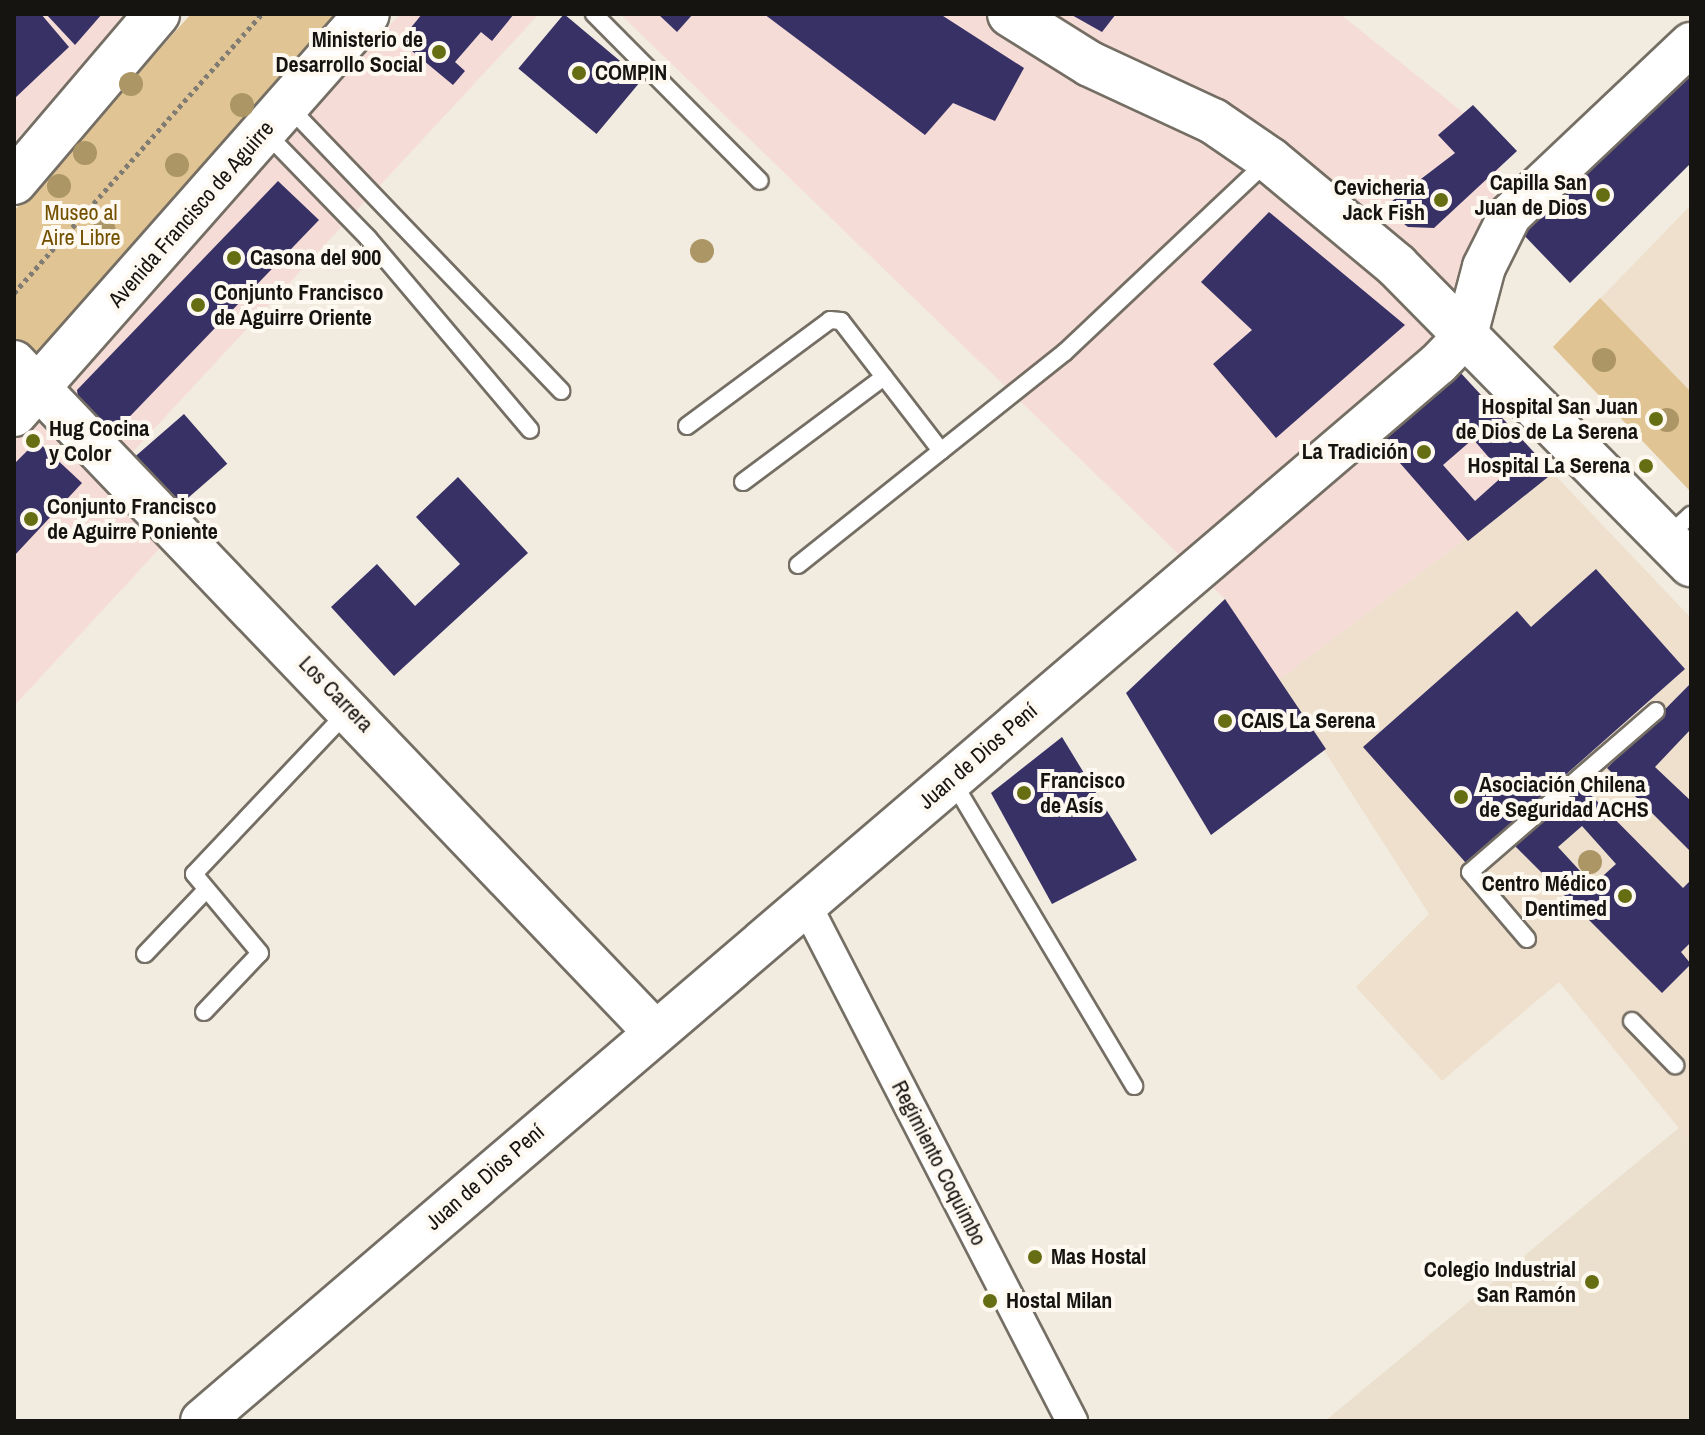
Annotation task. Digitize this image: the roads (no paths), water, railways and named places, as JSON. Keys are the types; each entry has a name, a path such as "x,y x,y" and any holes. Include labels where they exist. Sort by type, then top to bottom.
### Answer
{"main road":[{"path":"14,182 157,14"},
{"name":"Avenida Francisco de Aguirre","path":"22,387 276,118 367,14"},
{"path":"1010,14 1090,64 1213,121 1270,160 1397,266 1683,539"},
{"path":"1466,335 1484,267 1510,215 1691,44"},
{"name":"Juan de Dios Pení","path":"202,1421 1466,335"},
{"name":"Los Carrera","path":"22,387 350,708 654,1031"}],"street":[{"name":"Regimiento Coquimbo","path":"806,905 1072,1421"}],"lane":[{"path":"594,14 760,181"},
{"path":"276,118 561,391"},
{"path":"276,118 368,238 530,430"},
{"path":"798,565 1065,352 1270,160"},
{"path":"687,426 830,320 841,321 941,451"},
{"path":"743,482 884,377"},
{"path":"204,1012 260,953 204,892 194,874 199,865 350,708"},
{"path":"1527,939 1470,872 1656,711"},
{"path":"951,778 1134,1086"},
{"path":"145,954 204,892"},
{"path":"1632,1021 1675,1065"}],"place":[{"name":"Ministerio de Desarrollo Social","path":"439,52"},
{"name":"COMPIN","path":"579,73"},
{"name":"Capilla San Juan de Dios","path":"1603,195"},
{"name":"Cevicheria Jack Fish","path":"1441,200"},
{"name":"Casona del 900","path":"234,258"},
{"name":"Conjunto Francisco de Aguirre Oriente","path":"198,305"},
{"name":"Hospital San Juan de Dios de La Serena","path":"1656,419"},
{"name":"Hug Cocina y Color","path":"33,441"},
{"name":"La Tradición","path":"1424,452"},
{"name":"Hospital La Serena","path":"1646,466"},
{"name":"Conjunto Francisco de Aguirre Poniente","path":"31,519"},
{"name":"CAIS La Serena","path":"1225,721"},
{"name":"Francisco de Asís","path":"1024,793"},
{"name":"Asociación Chilena de Seguridad ACHS","path":"1461,797"},
{"name":"Centro Médico Dentimed","path":"1625,896"},
{"name":"Mas Hostal","path":"1035,1257"},
{"name":"Colegio Industrial San Ramón","path":"1592,1282"},
{"name":"Hostal Milan","path":"990,1301"}],"park label":[{"name":"Museo al Aire Libre","path":"81,224"}]}
